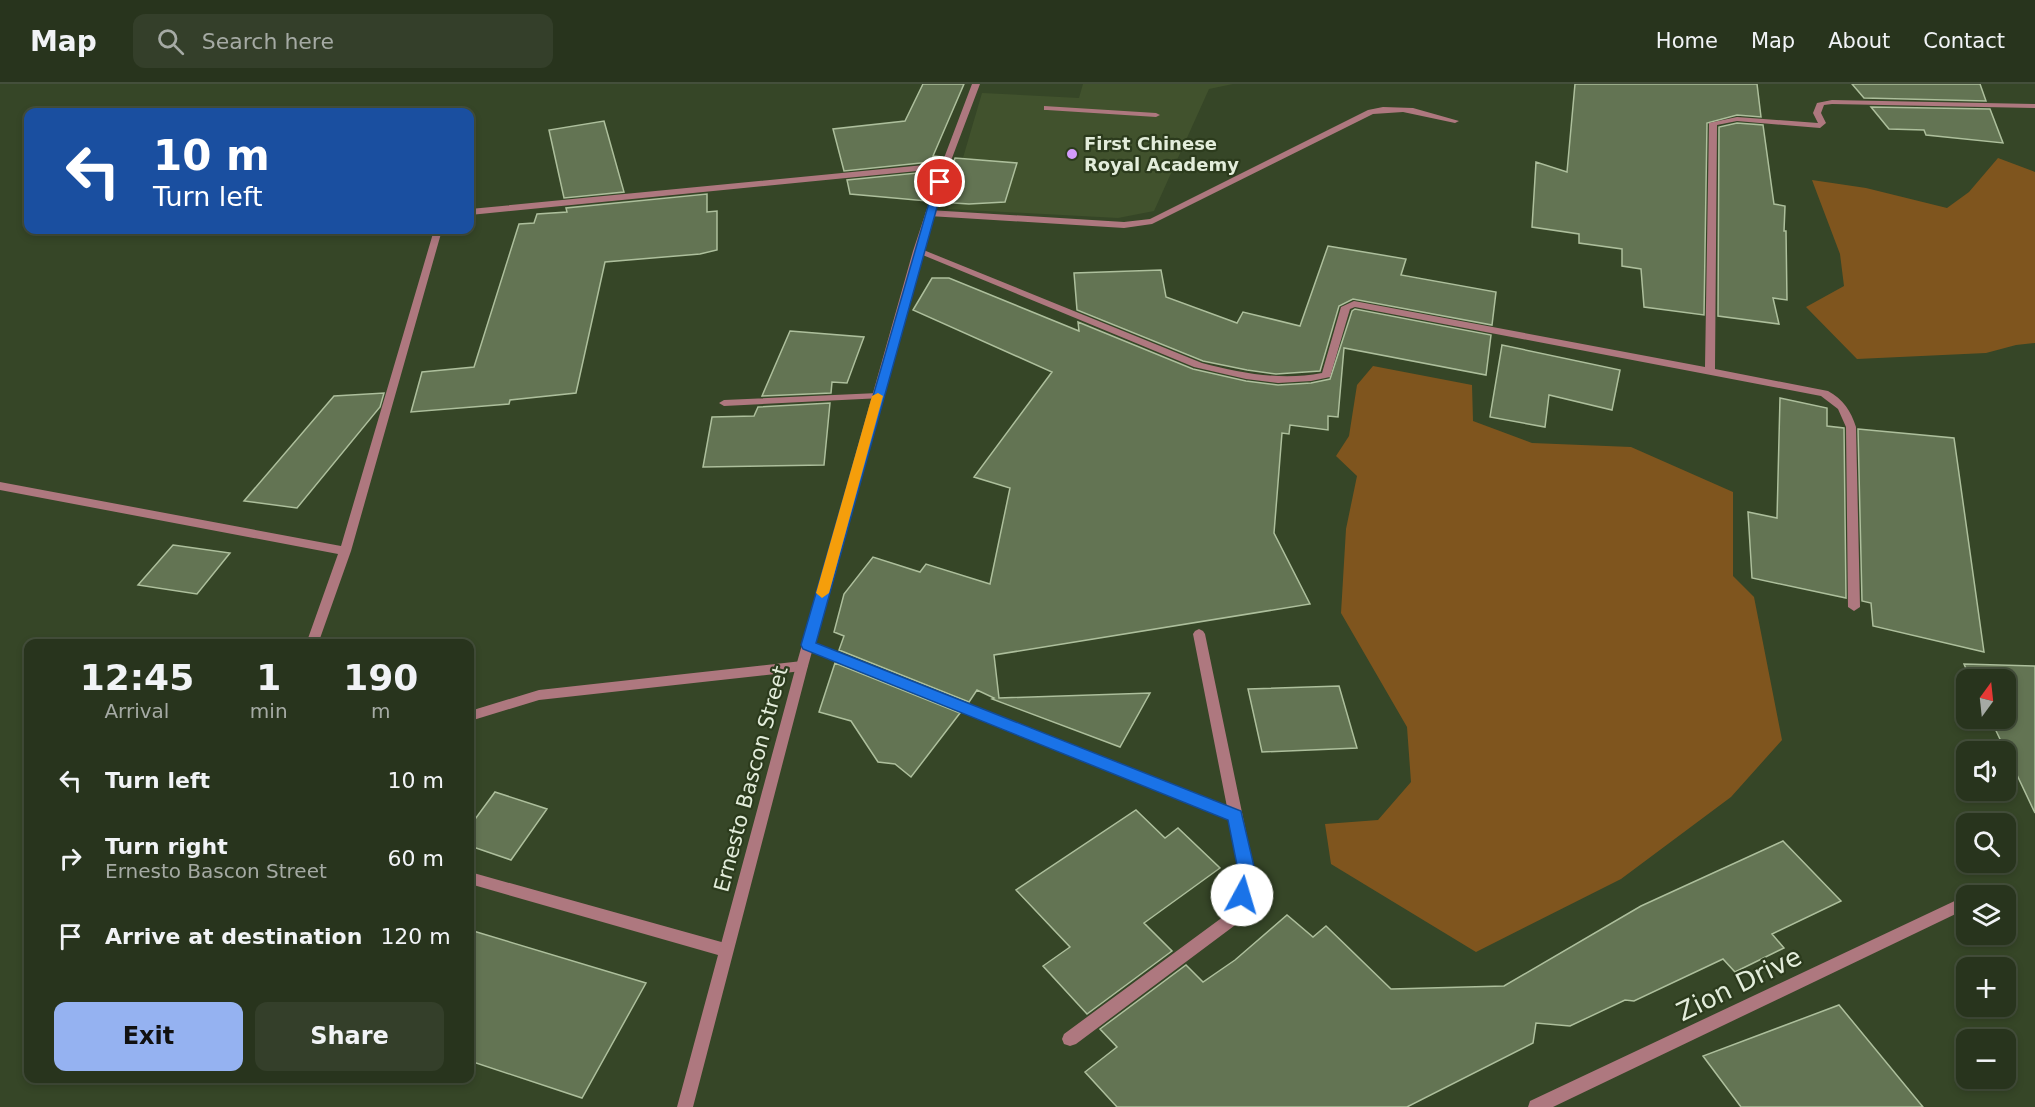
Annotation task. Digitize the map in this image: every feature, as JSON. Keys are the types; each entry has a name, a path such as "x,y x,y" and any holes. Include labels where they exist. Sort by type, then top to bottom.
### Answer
{"street":[{"name":"Ernesto Bascon Street","path":"685,1107 802,666 918,251 945,166 976,84"},
{"path":"1710,372 1713,123 1737,120 1820,126 1822,123 1817,113 1821,104 1832,102 2035,106"},
{"path":"929,213 1124,225 1152,221 1371,112 1390,107 1406,108 1455,121"},
{"path":"1047,108 1156,115"},
{"path":"474,212 945,166"},
{"path":"314,639 345,551 437,234"},
{"path":"918,251 1198,365 1224,372 1291,379 1326,375 1346,307 1354,304 1710,372 1813,389 1835,399 1844,408 1851,427 1854,607"},
{"path":"724,403 878,396"},
{"path":"0,486 345,551"},
{"path":"1070,1040 1237,915 1248,875 1199,634"},
{"path":"808,645 1235,816"},
{"path":"474,715 538,695 802,666"},
{"path":"474,879 726,950"},
{"name":"Zion Drive","path":"1536,1107 1956,906"}],"shaded area":[{"name":"First Chinese Royal Academy","path":"1083,84 1233,84 1209,89 1154,211 1118,218 948,209 982,93 1079,98"},
{"path":"1998,158 2035,172 2035,343 2016,345 1986,353 1857,359 1806,307 1844,286 1840,254 1812,180 1866,188 1947,208 1969,192"},
{"path":"1373,366 1472,385 1473,421 1532,443 1631,447 1733,492 1733,576 1754,597 1782,740 1731,797 1621,879 1476,952 1331,864 1325,824 1378,820 1411,782 1407,727 1341,613 1346,529 1357,476 1336,456 1349,436 1357,385"}],"building":[{"path":"923,84 964,84 933,156 942,157 940,161 844,171 833,129 905,121"},
{"path":"1575,84 1757,84 1761,117 1737,115 1707,123 1704,315 1644,307 1641,269 1622,266 1622,249 1579,243 1579,234 1532,227 1536,162 1567,172"},
{"path":"1852,84 1980,84 1986,101 1864,98"},
{"path":"1871,107 1990,109 2003,143 1926,135 1924,130 1889,129"},
{"path":"604,121 624,192 564,198 549,130"},
{"path":"1737,123 1763,125 1774,204 1785,206 1787,300 1773,298 1779,324 1718,316 1719,127"},
{"path":"955,158 1017,163 1005,202 969,204 940,202"},
{"path":"937,171 927,201 850,194 847,180"},
{"path":"707,194 707,212 717,211 717,250 700,254 605,262 576,393 510,400 509,404 411,412 422,372 474,367 519,224 534,223 537,214 567,212 566,208"},
{"path":"1328,246 1406,259 1401,275 1496,292 1492,325 1353,299 1339,306 1320,371 1276,374 1203,361 1077,310 1074,273 1161,270 1166,297 1237,323 1243,312 1300,326"},
{"path":"932,278 949,278 1079,331 1078,322 1193,369 1246,381 1278,385 1330,379 1352,311 1355,309 1491,335 1486,375 1344,348 1338,417 1328,416 1328,430 1290,425 1289,434 1282,433 1274,533 1310,604 994,655 999,698 1150,693 1120,747 992,699 994,698 977,690 969,702 839,650 844,636 834,632 844,594 873,557 920,572 926,564 990,584 1010,488 974,477 1052,372 913,310"},
{"path":"790,331 864,337 847,383 832,382 831,393 762,396"},
{"path":"1502,345 1620,370 1612,410 1549,395 1545,427 1490,417"},
{"path":"384,393 380,407 297,508 244,501 334,396"},
{"path":"1780,398 1827,408 1827,426 1844,428 1846,598 1752,578 1748,512 1777,518"},
{"path":"830,403 824,465 703,467 712,417 754,416 758,407"},
{"path":"1858,429 1954,438 1984,652 1873,626 1871,603 1862,601"},
{"path":"173,545 230,553 197,594 138,585"},
{"path":"835,663 960,713 911,777 895,764 878,762 851,721 819,712"},
{"path":"1964,664 2035,666 2035,813 2016,773 2016,741 2001,741 1995,729 2016,729 2016,669 1966,669"},
{"path":"1339,686 1357,748 1262,752 1248,689"},
{"path":"495,792 547,809 511,860 474,847 474,821"},
{"path":"1136,810 1165,838 1178,828 1220,868 1144,923 1172,951 1087,1014 1043,966 1070,947 1016,890"},
{"path":"1783,841 1841,901 1772,934 1784,948 1735,972 1723,959 1634,1001 1625,1000 1570,1026 1536,1023 1533,1043 1407,1107 1117,1107 1085,1072 1117,1047 1100,1029 1186,965 1203,982 1235,960 1287,915 1313,937 1326,926 1391,989 1504,986 1641,906"},
{"path":"474,931 646,983 582,1098 474,1062"},
{"path":"1839,1005 1923,1107 1741,1107 1703,1056"}],"slow traffic":[{"path":"822,593 878,396"}],"place":[{"name":"First Chinese Royal Academy","path":"1072,154"}],"route":[{"path":"940,182 918,251 808,645 1235,816 1248,875 1242,895"}]}
